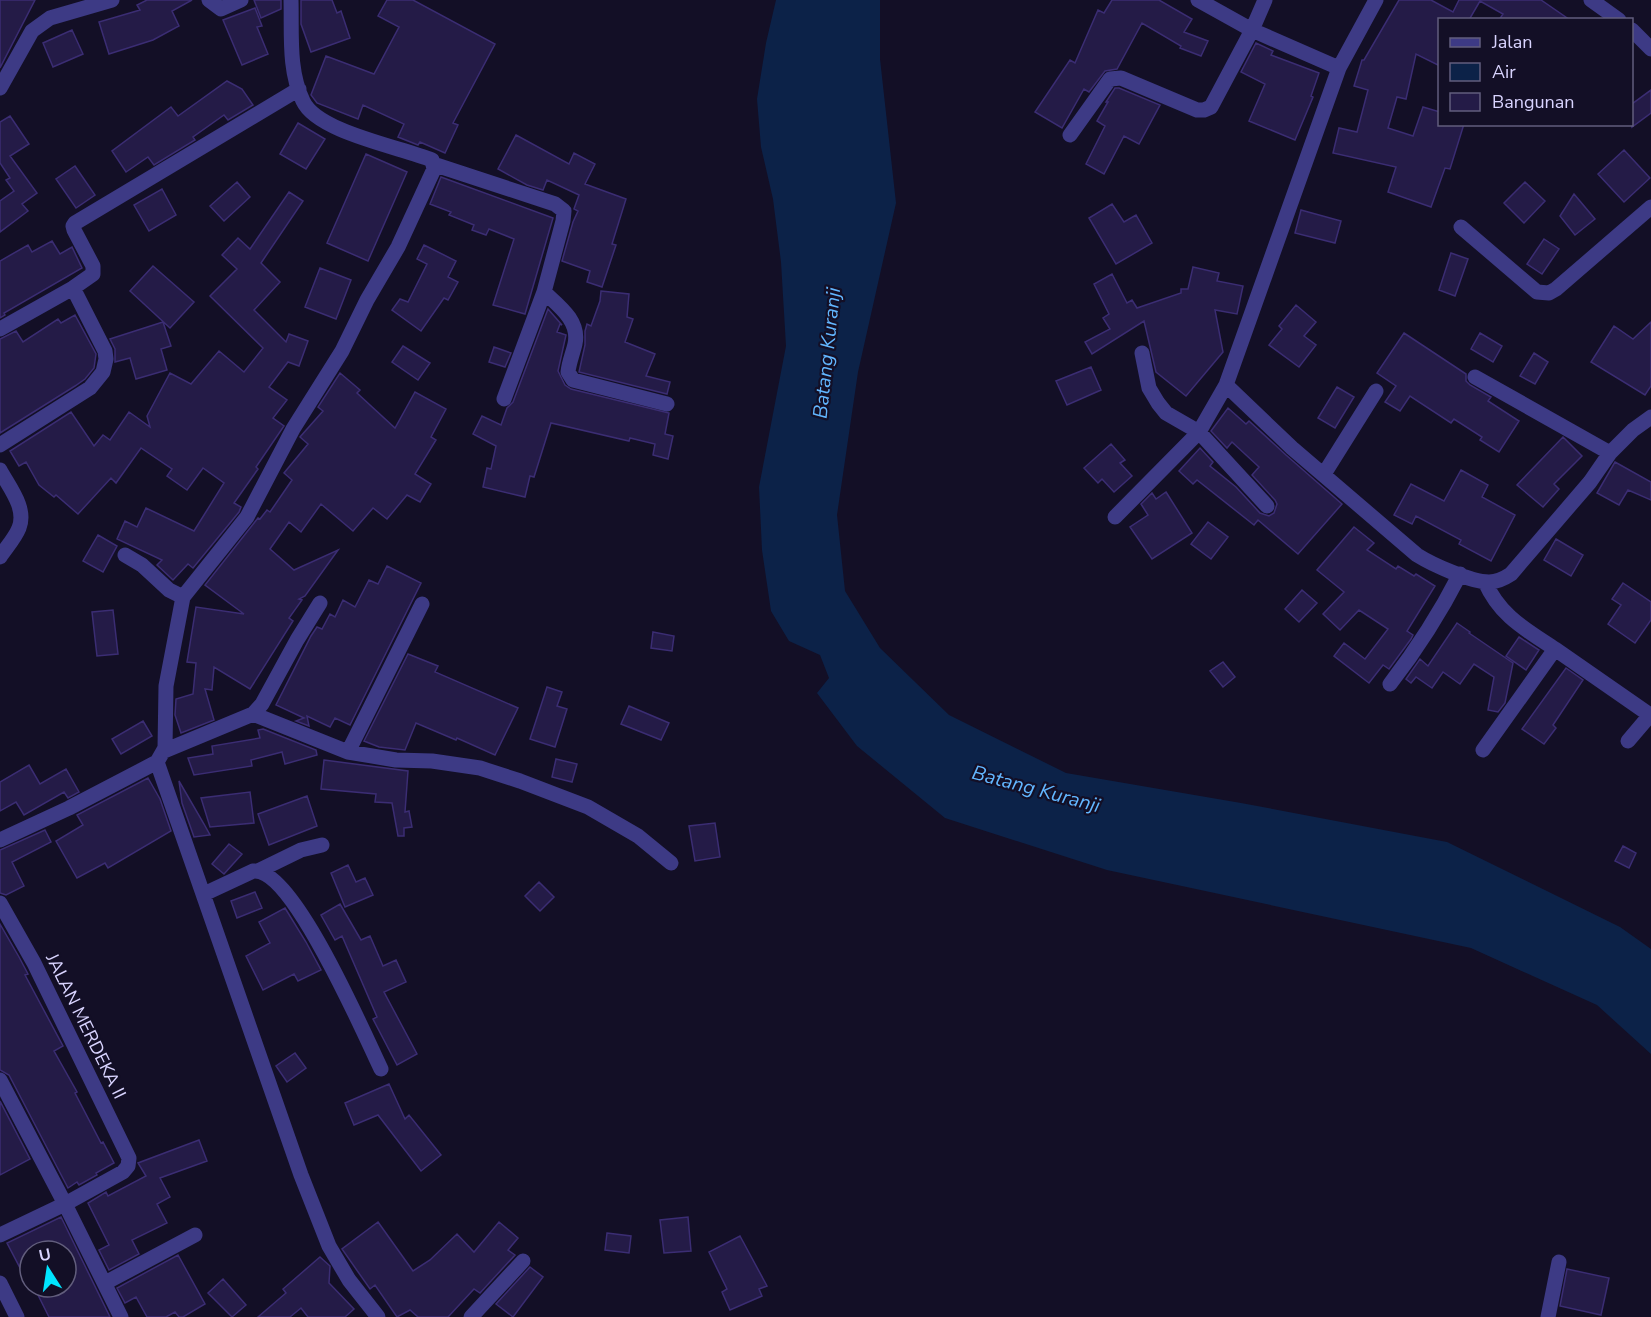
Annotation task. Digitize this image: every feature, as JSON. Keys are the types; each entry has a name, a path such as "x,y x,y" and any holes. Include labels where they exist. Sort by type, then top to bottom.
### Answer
{"street":[{"path":"0,88 32,31 50,18 112,0"},
{"path":"209,0 221,9 241,0"},
{"path":"291,0 290,43 303,103 312,112 338,129 561,207 564,211 544,292 504,399"},
{"path":"1198,0 1252,30 1339,68"},
{"path":"1070,135 1113,78 1121,78 1197,110 1211,107 1252,30 1265,0"},
{"path":"1115,517 1199,432 1226,385 1339,68 1376,0"},
{"path":"1591,0 1616,18"},
{"path":"1633,31 1651,49"},
{"path":"0,329 89,278 94,270 74,230 75,223 299,89"},
{"path":"378,1317 349,1280 329,1246 204,894 160,757 166,686 183,597 247,517 293,429 342,351 367,300 398,247 434,169 430,161"},
{"path":"1461,227 1537,292 1543,294 1556,289 1651,207"},
{"path":"0,445 90,388 103,372 105,351 74,288"},
{"path":"544,292 561,307 574,324 576,341 568,372 573,380 667,404"},
{"path":"1142,353 1149,388 1158,404 1166,413 1199,432 1267,506"},
{"path":"1475,377 1610,453"},
{"path":"1226,385 1292,447 1417,555 1439,567 1485,582 1496,581 1511,573 1590,482 1610,453 1633,430 1651,417"},
{"path":"1324,474 1376,391"},
{"path":"0,470 20,506 21,514 19,529 0,557"},
{"path":"125,555 142,565 169,590 183,597"},
{"path":"1390,684 1413,654 1444,605 1460,574"},
{"path":"1485,582 1493,599 1513,620 1650,714 1628,741"},
{"path":"0,840 69,808 160,757 253,714 262,704 320,603"},
{"path":"348,752 422,604"},
{"path":"1484,750 1555,649"},
{"path":"253,714 348,752 396,760 432,761 480,768 520,781 588,807 638,836 671,863"},
{"path":"204,894 301,850 322,845"},
{"path":"260,870 268,874 300,909 307,925 324,949 381,1069"},
{"name":"JALAN MERDEKA II","path":"0,903 34,963 129,1158 126,1169 65,1204"},
{"path":"0,1080 122,1317"},
{"path":"0,1235 65,1204"},
{"path":"105,1283 195,1235"},
{"path":"471,1317 523,1261"},
{"path":"1548,1317 1559,1262"},
{"path":"0,1284 17,1317"}],"water":[{"name":"Batang Kuranji","path":"776,0 880,0 880,59 896,203 858,372 837,515 845,591 880,648 949,715 1066,773 1447,842 1620,927 1651,949 1651,1054 1597,1005 1471,948 1107,870 945,818 857,746 817,693 829,678 820,655 789,641 771,611 762,550 759,487 786,346 781,262 773,199 761,147 757,99"}],"building":[{"path":"0,0 35,0 0,68"},
{"path":"147,0 192,0 172,11 179,26 153,40 109,54 99,22 140,10 137,5"},
{"path":"254,0 281,0 281,9 261,18"},
{"path":"301,0 332,0 337,13 341,11 350,38 311,52 301,24"},
{"path":"387,0 413,0 495,44 453,123 458,125 445,153 420,142 418,145 398,137 404,124 363,105 358,119 317,103 311,95 326,56 374,74 399,27 378,16"},
{"path":"1112,0 1159,0 1192,19 1184,32 1208,41 1201,56 1180,48 1181,46 1142,23 1117,69 1105,71 1089,92 1084,89 1062,128 1035,112 1070,60 1075,63 1098,10 1104,13"},
{"path":"1399,0 1431,0 1453,12 1459,0 1541,0 1567,18 1500,18 1503,14 1480,1 1470,18 1438,18 1438,65 1416,54 1406,99 1397,97 1388,128 1413,136 1423,107 1438,111 1438,126 1463,126 1450,169 1445,168 1431,207 1388,192 1396,167 1333,153 1339,128 1357,132 1368,90 1354,86 1362,60"},
{"path":"255,8 262,26 257,27 268,54 242,65 223,20"},
{"path":"72,30 83,54 53,67 43,43"},
{"path":"1256,43 1273,51 1271,55 1319,73 1311,96 1313,97 1295,140 1249,121 1265,84 1241,72"},
{"path":"227,81 242,89 253,105 228,120 224,115 193,137 195,140 154,165 148,157 126,172 112,151 171,107 178,116"},
{"path":"1115,88 1160,105 1139,144 1124,136 1104,174 1086,164 1105,126 1097,121"},
{"path":"1651,90 1651,113 1632,127 1633,126 1633,103"},
{"path":"10,116 29,144 10,156 37,193 22,204 28,211 0,232 0,201 14,191 6,180 10,178 0,163 0,122"},
{"path":"298,123 325,139 306,169 280,154"},
{"path":"516,135 569,164 574,153 595,164 585,184 626,199 612,244 616,245 602,287 587,282 590,271 562,261 578,211 574,209 579,195 547,180 543,190 527,185 498,169"},
{"path":"1624,150 1650,178 1624,202 1598,174"},
{"path":"366,154 407,172 368,261 327,243"},
{"path":"75,166 95,195 76,208 56,179"},
{"path":"441,177 553,218 525,314 493,305 514,239 489,229 486,235 472,230 474,225 449,215 451,212 430,204"},
{"path":"237,182 250,197 224,221 210,206"},
{"path":"1525,182 1545,201 1524,223 1504,203"},
{"path":"162,189 176,215 149,231 134,205"},
{"path":"289,192 303,201 261,263 280,282 254,310 286,342 289,334 308,341 299,366 288,362 269,387 287,400 273,418 284,426 234,503 241,507 239,512 193,568 188,564 173,580 157,565 162,560 117,539 125,521 137,527 146,508 194,531 224,483 203,468 187,490 167,476 172,469 141,448 116,483 111,478 78,514 56,495 54,497 39,485 26,462 19,466 10,451 71,412 94,446 103,435 110,440 129,412 150,427 147,416 170,373 191,384 219,351 244,372 263,348 210,296 237,269 222,255 238,238 250,249"},
{"path":"1574,194 1595,219 1575,235 1560,216"},
{"path":"1112,204 1124,222 1136,215 1152,243 1116,264 1089,218"},
{"path":"1301,210 1341,221 1335,243 1295,233"},
{"path":"1544,239 1559,249 1542,274 1527,264"},
{"path":"52,241 60,254 72,247 82,268 4,313 5,315 0,318 0,261 28,245 32,252"},
{"path":"424,245 456,261 448,277 458,282 448,300 444,298 421,331 392,310 400,299 408,302 427,264 417,259"},
{"path":"1451,253 1468,259 1455,296 1439,290"},
{"path":"153,266 194,302 170,328 130,291"},
{"path":"1193,267 1219,273 1217,281 1243,286 1237,314 1215,310 1223,352 1186,396 1156,372 1144,321 1092,354 1085,342 1110,329 1103,318 1109,314 1094,284 1112,274 1127,303 1132,300 1137,308 1181,293 1181,289 1188,289"},
{"path":"320,268 351,280 336,319 305,307"},
{"path":"601,291 629,294 627,317 633,319 625,342 655,354 646,376 670,382 667,394 579,372 585,345 585,331 587,324 591,326"},
{"path":"1296,305 1316,322 1304,336 1316,345 1299,367 1269,345 1282,329 1279,326"},
{"path":"548,309 562,325 560,324 557,332 566,335 558,371 565,385 571,389 669,413 665,434 673,436 668,459 653,455 655,444 630,438 629,441 551,423 534,477 530,476 525,497 483,487 487,468 491,469 496,446 473,434 482,416 501,425 507,408 513,402"},
{"path":"75,315 96,354 94,368 75,386 0,433 0,339 16,331 23,342 58,319 61,323"},
{"path":"163,322 171,346 161,349 167,370 136,379 130,358 115,362 115,349 110,339"},
{"path":"1651,322 1651,386 1645,395 1591,362 1614,326 1633,339"},
{"path":"1404,333 1466,374 1466,381 1470,385 1491,397 1488,401 1519,421 1499,452 1480,440 1482,437 1454,419 1451,423 1410,396 1400,411 1385,402 1396,386 1377,373"},
{"path":"1480,333 1502,346 1493,362 1471,349"},
{"path":"403,346 430,363 418,380 392,362"},
{"path":"494,347 511,353 505,367 489,362"},
{"path":"1534,353 1548,362 1535,384 1520,376"},
{"path":"1091,367 1101,390 1067,405 1056,381"},
{"path":"340,373 360,390 357,393 395,428 415,392 446,409 431,437 436,440 415,474 431,484 420,502 407,495 387,519 373,508 353,531 321,504 301,532 289,522 270,549 294,570 338,550 305,596 299,599 302,600 289,618 293,621 250,689 214,667 212,690 205,689 214,720 181,733 175,715 176,699 193,694 196,663 187,662 196,607 244,614 205,585 258,518 260,519 267,510 270,512 292,480 284,473 308,444 300,437 323,411 318,407"},
{"path":"1337,387 1354,397 1335,428 1318,418"},
{"path":"1228,408 1246,424 1249,421 1342,504 1298,554 1258,520 1254,525 1197,480 1193,484 1179,471 1200,448 1213,462 1210,466 1236,487 1260,513 1269,516 1274,513 1277,504 1275,500 1252,475 1259,467 1232,442 1227,448 1211,431"},
{"path":"1563,437 1582,456 1554,484 1559,489 1543,507 1517,485"},
{"path":"1111,444 1125,460 1120,463 1132,476 1114,492 1102,479 1098,483 1084,468"},
{"path":"1615,462 1651,482 1651,500 1628,490 1619,505 1597,493"},
{"path":"1461,470 1488,485 1482,497 1515,515 1491,561 1459,544 1461,540 1416,516 1412,524 1394,515 1411,484 1444,501"},
{"path":"1166,492 1192,533 1152,559 1130,527 1148,515 1141,504 1152,493 1156,499"},
{"path":"1208,522 1228,537 1211,559 1191,544"},
{"path":"1354,527 1374,543 1367,550 1396,569 1398,566 1435,586 1407,631 1413,635 1411,639 1389,669 1383,665 1369,683 1334,656 1344,643 1365,659 1388,629 1359,610 1340,630 1323,614 1344,592 1317,570"},
{"path":"98,535 117,546 103,572 83,561"},
{"path":"1556,539 1583,555 1571,576 1544,560"},
{"path":"387,566 421,583 350,725 335,718 330,727 307,716 309,726 296,721 304,718 276,705 311,636 317,627 322,629 330,614 335,617 343,600 355,607 369,580 378,584"},
{"path":"1623,583 1651,602 1651,620 1635,643 1608,624 1621,605 1612,599"},
{"path":"1302,590 1317,603 1299,622 1285,609"},
{"path":"113,610 118,654 97,656 92,612"},
{"path":"1457,623 1513,663 1505,703 1498,712 1488,710 1494,677 1474,664 1460,684 1443,672 1432,688 1416,677 1411,683 1406,679 1420,659 1428,666"},
{"path":"653,632 674,636 672,651 651,648"},
{"path":"1519,637 1539,650 1526,670 1506,656"},
{"path":"408,654 438,666 435,672 518,708 495,755 416,723 405,750 379,747 364,741"},
{"path":"1223,662 1235,677 1223,687 1210,671"},
{"path":"1566,668 1583,680 1553,725 1556,728 1544,744 1522,729"},
{"path":"547,687 562,692 557,706 567,709 555,747 530,739"},
{"path":"629,706 669,723 661,740 621,724"},
{"path":"143,721 152,736 121,754 112,739"},
{"path":"263,729 316,750 317,755 285,764 282,752 251,760 252,766 194,775 188,758 213,754 212,746 260,738 258,730"},
{"path":"556,759 577,764 572,782 552,777"},
{"path":"324,760 408,771 405,812 409,811 412,827 404,828 404,836 398,836 392,803 375,802 376,794 321,789"},
{"path":"29,765 40,784 66,769 79,792 68,798 64,792 24,815 16,802 0,811 0,782"},
{"path":"148,778 160,799 171,831 108,868 105,863 77,878 56,841 83,825 77,815"},
{"path":"179,781 210,835 194,837 182,803"},
{"path":"250,792 254,823 210,827 201,798"},
{"path":"307,796 317,826 269,845 258,814"},
{"path":"715,823 720,857 695,861 689,826"},
{"path":"45,830 51,842 12,862 24,886 6,895 0,893 0,850"},
{"path":"229,844 242,854 224,874 212,864"},
{"path":"1623,846 1636,853 1629,868 1615,861"},
{"path":"348,865 356,882 365,878 373,895 345,907 331,873"},
{"path":"539,882 554,897 540,911 525,896"},
{"path":"255,892 262,908 237,918 231,901"},
{"path":"340,904 361,940 370,936 383,966 396,960 406,982 384,992 417,1054 397,1065 373,1019 377,1017 342,936 335,940 321,915"},
{"path":"285,908 321,970 298,981 294,974 263,990 246,956 270,943 259,922"},
{"path":"0,924 28,974 25,975 63,1046 54,1051 77,1092 75,1093 101,1143 103,1142 114,1163 79,1185 77,1182 68,1188 9,1075 0,1070"},
{"path":"295,1053 306,1068 287,1082 276,1066"},
{"path":"389,1084 405,1119 409,1115 441,1155 421,1171 378,1115 354,1125 345,1103"},
{"path":"0,1101 30,1159 0,1175"},
{"path":"199,1140 207,1161 160,1178 170,1197 157,1204 167,1223 132,1240 139,1254 109,1270 99,1250 109,1245 88,1203 106,1192 108,1196 146,1176 138,1163"},
{"path":"61,1217 72,1239 18,1239 18,1264 7,1243"},
{"path":"688,1217 691,1251 664,1253 660,1220"},
{"path":"378,1222 413,1271 430,1260 457,1234 474,1252 499,1222 518,1238 508,1250 515,1255 480,1293 474,1289 448,1317 418,1317 410,1310 397,1317 375,1285 370,1289 342,1249"},
{"path":"607,1233 631,1236 629,1253 605,1250"},
{"path":"740,1236 767,1286 759,1289 762,1296 730,1310 722,1292 727,1289 709,1252"},
{"path":"78,1252 110,1317 49,1317 40,1299 78,1299"},
{"path":"178,1255 205,1304 183,1317 179,1317 175,1312 166,1317 147,1317 136,1297 125,1303 117,1288"},
{"path":"320,1257 330,1266 329,1283 354,1309 345,1317 308,1317 301,1308 290,1317 258,1317 286,1293 283,1289"},
{"path":"530,1267 543,1277 513,1317 496,1304"},
{"path":"1567,1269 1609,1278 1601,1315 1560,1306"},
{"path":"223,1279 246,1305 232,1317 208,1293"}]}
